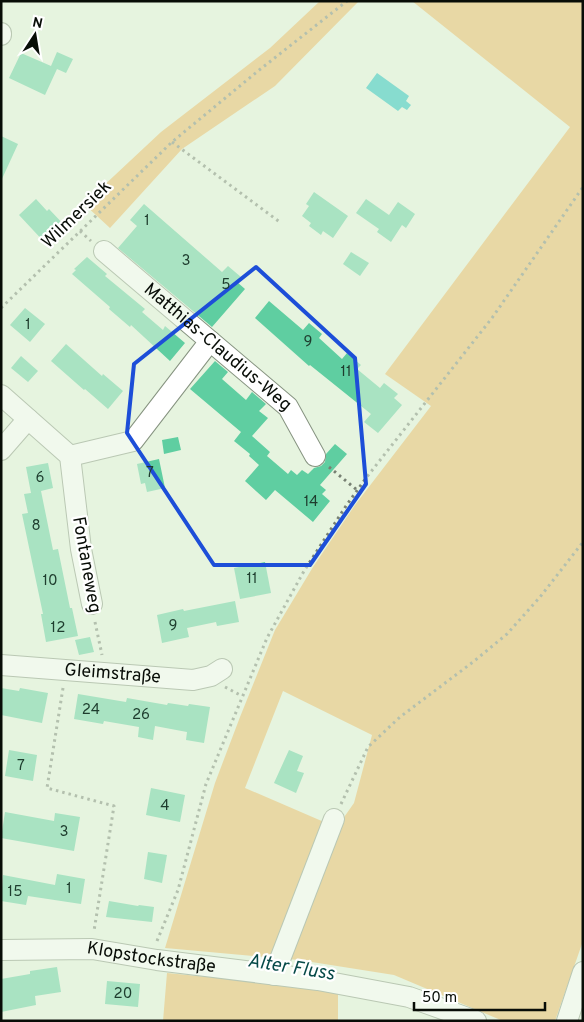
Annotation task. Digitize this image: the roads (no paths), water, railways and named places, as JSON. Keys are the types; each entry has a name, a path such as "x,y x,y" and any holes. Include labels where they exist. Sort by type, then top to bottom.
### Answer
{"street":[{"name":"Matthias-Claudius-Weg","path":"104,251 288,407 315,456"},
{"path":"1,395 70,456 133,441 210,341"},
{"path":"1,450 28,418"},
{"name":"Fontaneweg","path":"70,456 81,549 92,604"},
{"name":"Gleimstraße","path":"1,665 193,680 210,676 222,669"},
{"path":"274,975 334,819"},
{"name":"Klopstockstraße","path":"1,950 92,949 318,980 409,997 476,1021"},
{"path":"567,1021 583,972"}],"water":[{"path":"377,73 409,96 406,101 411,105 407,110 402,107 398,111 366,88"}],"water label":[{"name":"Alter Fluss","path":"291,968"}]}
